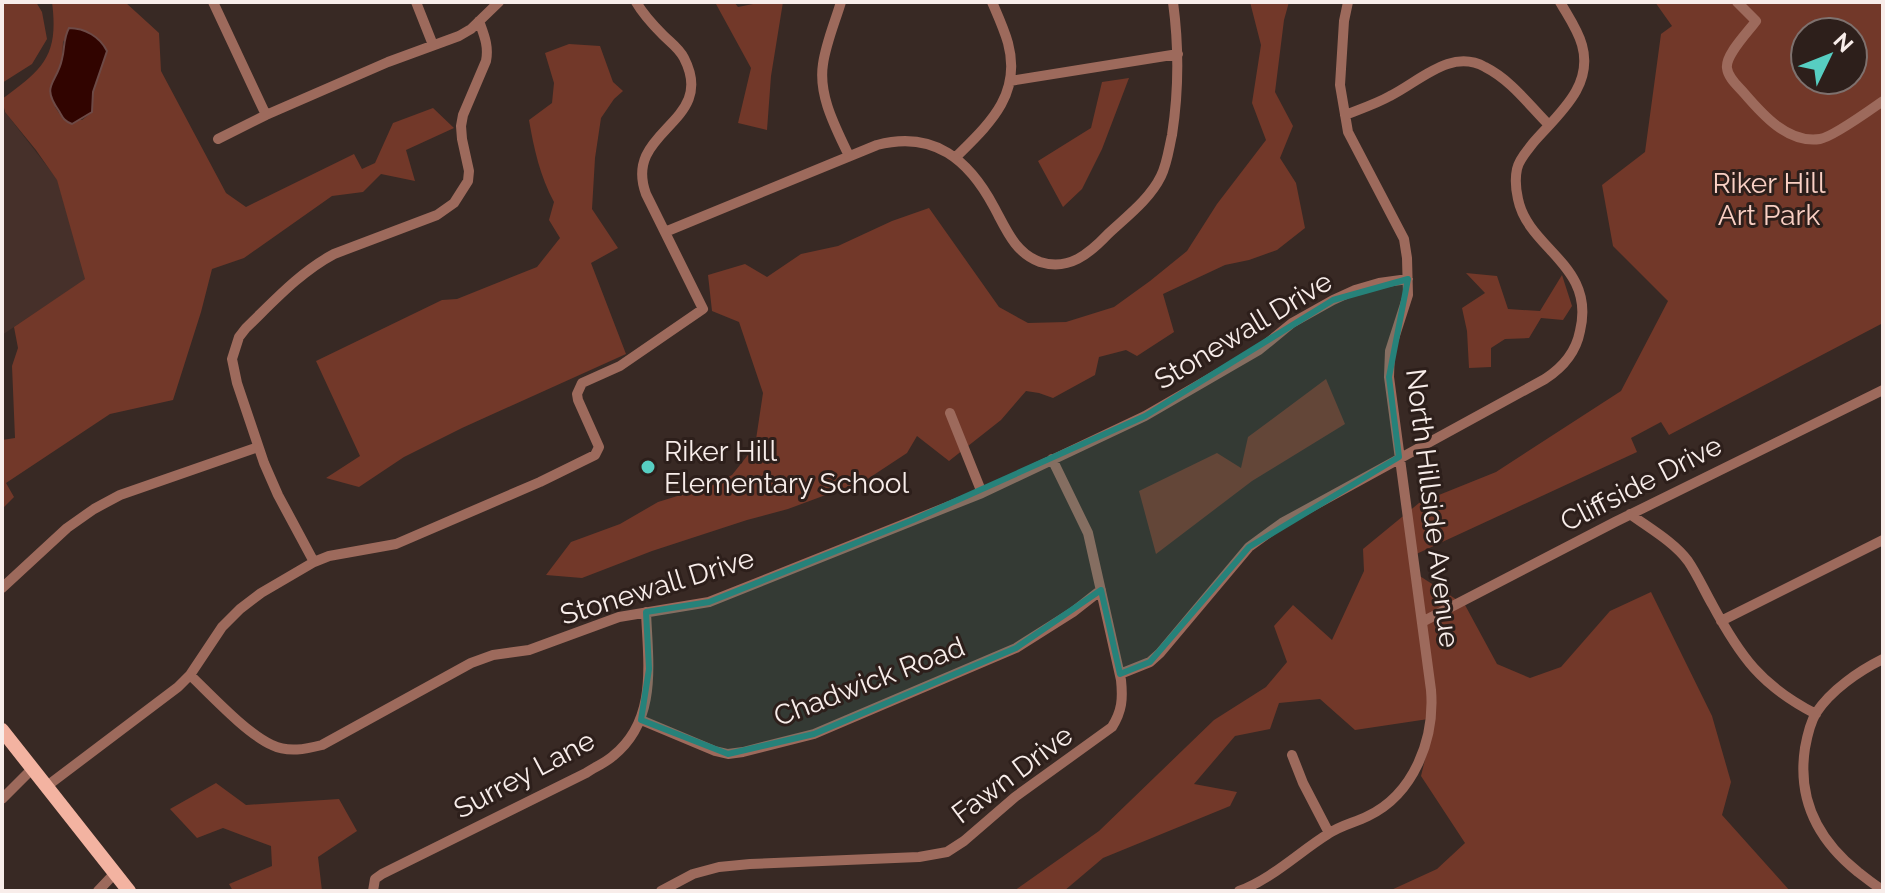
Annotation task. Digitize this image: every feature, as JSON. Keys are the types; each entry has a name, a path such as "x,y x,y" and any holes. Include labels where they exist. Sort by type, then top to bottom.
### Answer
{"main road":[{"path":"2,730 129,891"}],"street":[{"path":"213,2 266,115"},
{"path":"416,2 433,45"},
{"path":"218,139 388,62 459,36 499,2"},
{"path":"47,786 178,687 190,675 222,627 261,593 314,562 329,556 396,544 595,455 599,447 577,394 582,383 620,366 703,309 641,179 643,162 650,147 684,109 690,75 677,47 649,20 636,2"},
{"path":"841,2 823,64 823,78 829,114 849,156"},
{"path":"956,157 993,119 1003,104 1010,81 1010,50 992,2"},
{"path":"665,232 891,141 927,144 956,157 989,198 1013,242 1025,254 1051,264 1078,260 1092,251 1148,195 1161,176 1177,101 1178,40 1173,2"},
{"name":"North Hillside Avenue","path":"1239,891 1267,877 1329,833 1368,816 1390,800 1408,780 1421,756 1429,731 1432,704 1389,377 1390,351 1408,295 1407,258 1404,239 1348,132 1340,85 1348,2"},
{"path":"1120,674 1150,662 1160,653 1260,538 1399,457 1552,374 1568,358 1581,331 1581,300 1568,269 1525,217 1518,201 1517,166 1578,91 1583,78 1582,43 1560,2"},
{"path":"1737,2 1756,21 1729,57 1727,67 1732,80 1766,120 1785,132 1808,139 1822,139 1883,101"},
{"path":"314,562 278,495 258,447 233,369 234,349 239,337 297,279 321,261 437,215 454,203 468,181 469,171 462,139 463,115 488,51 479,21"},
{"path":"1010,81 1178,54"},
{"path":"1345,115 1390,96 1438,68 1457,61 1471,61 1483,65 1507,82 1549,125"},
{"name":"Stonewall Drive","path":"190,675 273,746 291,750 322,745 471,663 493,655 529,650 619,617 709,602 982,493 1145,416 1259,350 1292,323 1333,300 1379,283 1408,279"},
{"name":"Cliffside Drive","path":"1422,622 1630,514 1882,394"},
{"path":"950,413 982,493"},
{"path":"2,588 67,528 94,509 120,495 258,447"},
{"name":"Fawn Drive","path":"661,891 693,874 719,867 919,857 947,852 1015,797 1112,727 1123,699 1120,674 1088,533 1052,459"},
{"path":"1630,514 1683,555 1737,647 1757,674 1793,703 1816,714"},
{"path":"1721,621 1883,540"},
{"name":"Chadwick Road","path":"641,720 728,754 814,734 1016,648 1101,590"},
{"name":"Surrey Lane","path":"373,891 375,879 382,874 586,773 623,746 641,720 649,669 646,612"},
{"path":"1883,659 1844,684 1816,714 1808,732 1803,759 1804,786 1823,838 1883,890"},
{"path":"1292,755 1329,833"},
{"path":"2,799 33,768"},
{"path":"98,891 115,873"}],"highlighted area":[{"path":"1408,279 1389,377 1399,457 1249,547 1150,662 1120,674 1101,590 1016,648 814,734 728,754 641,720 649,669 646,612 709,602 913,520 1145,416 1333,300"}],"shaded area":[{"path":"69,28 91,34 107,51 93,92 92,112 72,124 65,120 53,102 50,89 60,67"},
{"path":"2,108 57,179 86,279 2,335"}],"green space":[{"path":"2,2 36,2 42,12 47,39 32,64 2,83"},
{"path":"52,2 125,2 159,33 161,71 226,193 246,207 354,154 362,169 375,163 393,123 433,108 454,128 406,150 415,181 381,174 363,192 332,196 244,258 212,269 173,400 110,414 6,483 14,497 2,509 2,440 15,438 12,366 18,348 14,327 85,279 57,180 5,112 2,99 28,79 45,60 53,36","holes":["71,28 88,33 107,51 93,92 92,112 82,120 63,119 55,107 53,81 62,61 63,42"]},
{"path":"710,2 734,2 738,7 783,2 771,76 767,130 738,123 751,68 716,4"},
{"path":"1250,2 1289,2 1275,92 1293,126 1280,158 1296,183 1305,228 1277,250 1225,265 1163,294 1174,332 1137,356 1126,350 1099,357 1095,375 1053,398 1026,391 1001,420 949,461 917,436 907,453 866,480 788,509 652,551 582,578 546,575 571,542 620,524 658,502 713,485 732,475 755,446 763,393 739,322 712,311 708,275 745,264 767,277 801,254 838,246 929,208 999,307 1028,323 1066,322 1114,307 1187,251 1217,204 1266,140 1252,103 1261,45"},
{"name":"Riker Hill Art Park","path":"1655,2 1883,2 1883,323 1669,435 1661,422 1631,438 1637,452 1412,556 1415,573 1465,605 1497,664 1530,678 1561,667 1610,611 1651,592 1712,716 1731,782 1722,815 1790,891 1389,891 1437,869 1465,843 1421,776 1435,718 1355,730 1320,699 1279,703 1270,729 1235,736 1194,784 1237,792 1230,806 1103,858 1064,891 1014,891 1099,831 1214,720 1266,687 1287,662 1274,626 1293,605 1332,640 1364,571 1363,549 1419,503 1496,472 1621,391 1668,301 1613,246 1602,185 1645,152 1661,34 1672,26"},
{"path":"569,44 600,46 613,82 623,91 601,118 592,209 618,248 591,263 626,354 462,428 404,457 359,487 326,478 360,456 316,361 442,300 457,299 537,267 560,238 549,220 554,202 538,162 529,120 552,103 554,83 545,53"},
{"path":"1129,78 1102,149 1082,189 1063,207 1038,161 1091,128 1102,82"},
{"path":"1466,273 1497,276 1508,309 1540,311 1562,275 1572,306 1563,320 1541,318 1529,338 1505,339 1491,348 1491,367 1469,368 1462,308 1485,293"},
{"path":"1326,379 1345,424 1252,481 1156,554 1139,491 1217,453 1241,468 1248,437"},
{"path":"216,783 246,805 339,799 357,831 318,857 322,891 233,891 229,884 272,866 271,846 223,828 197,838 170,809"}],"place":[{"name":"Riker Hill Elementary School","path":"648,467"}]}
